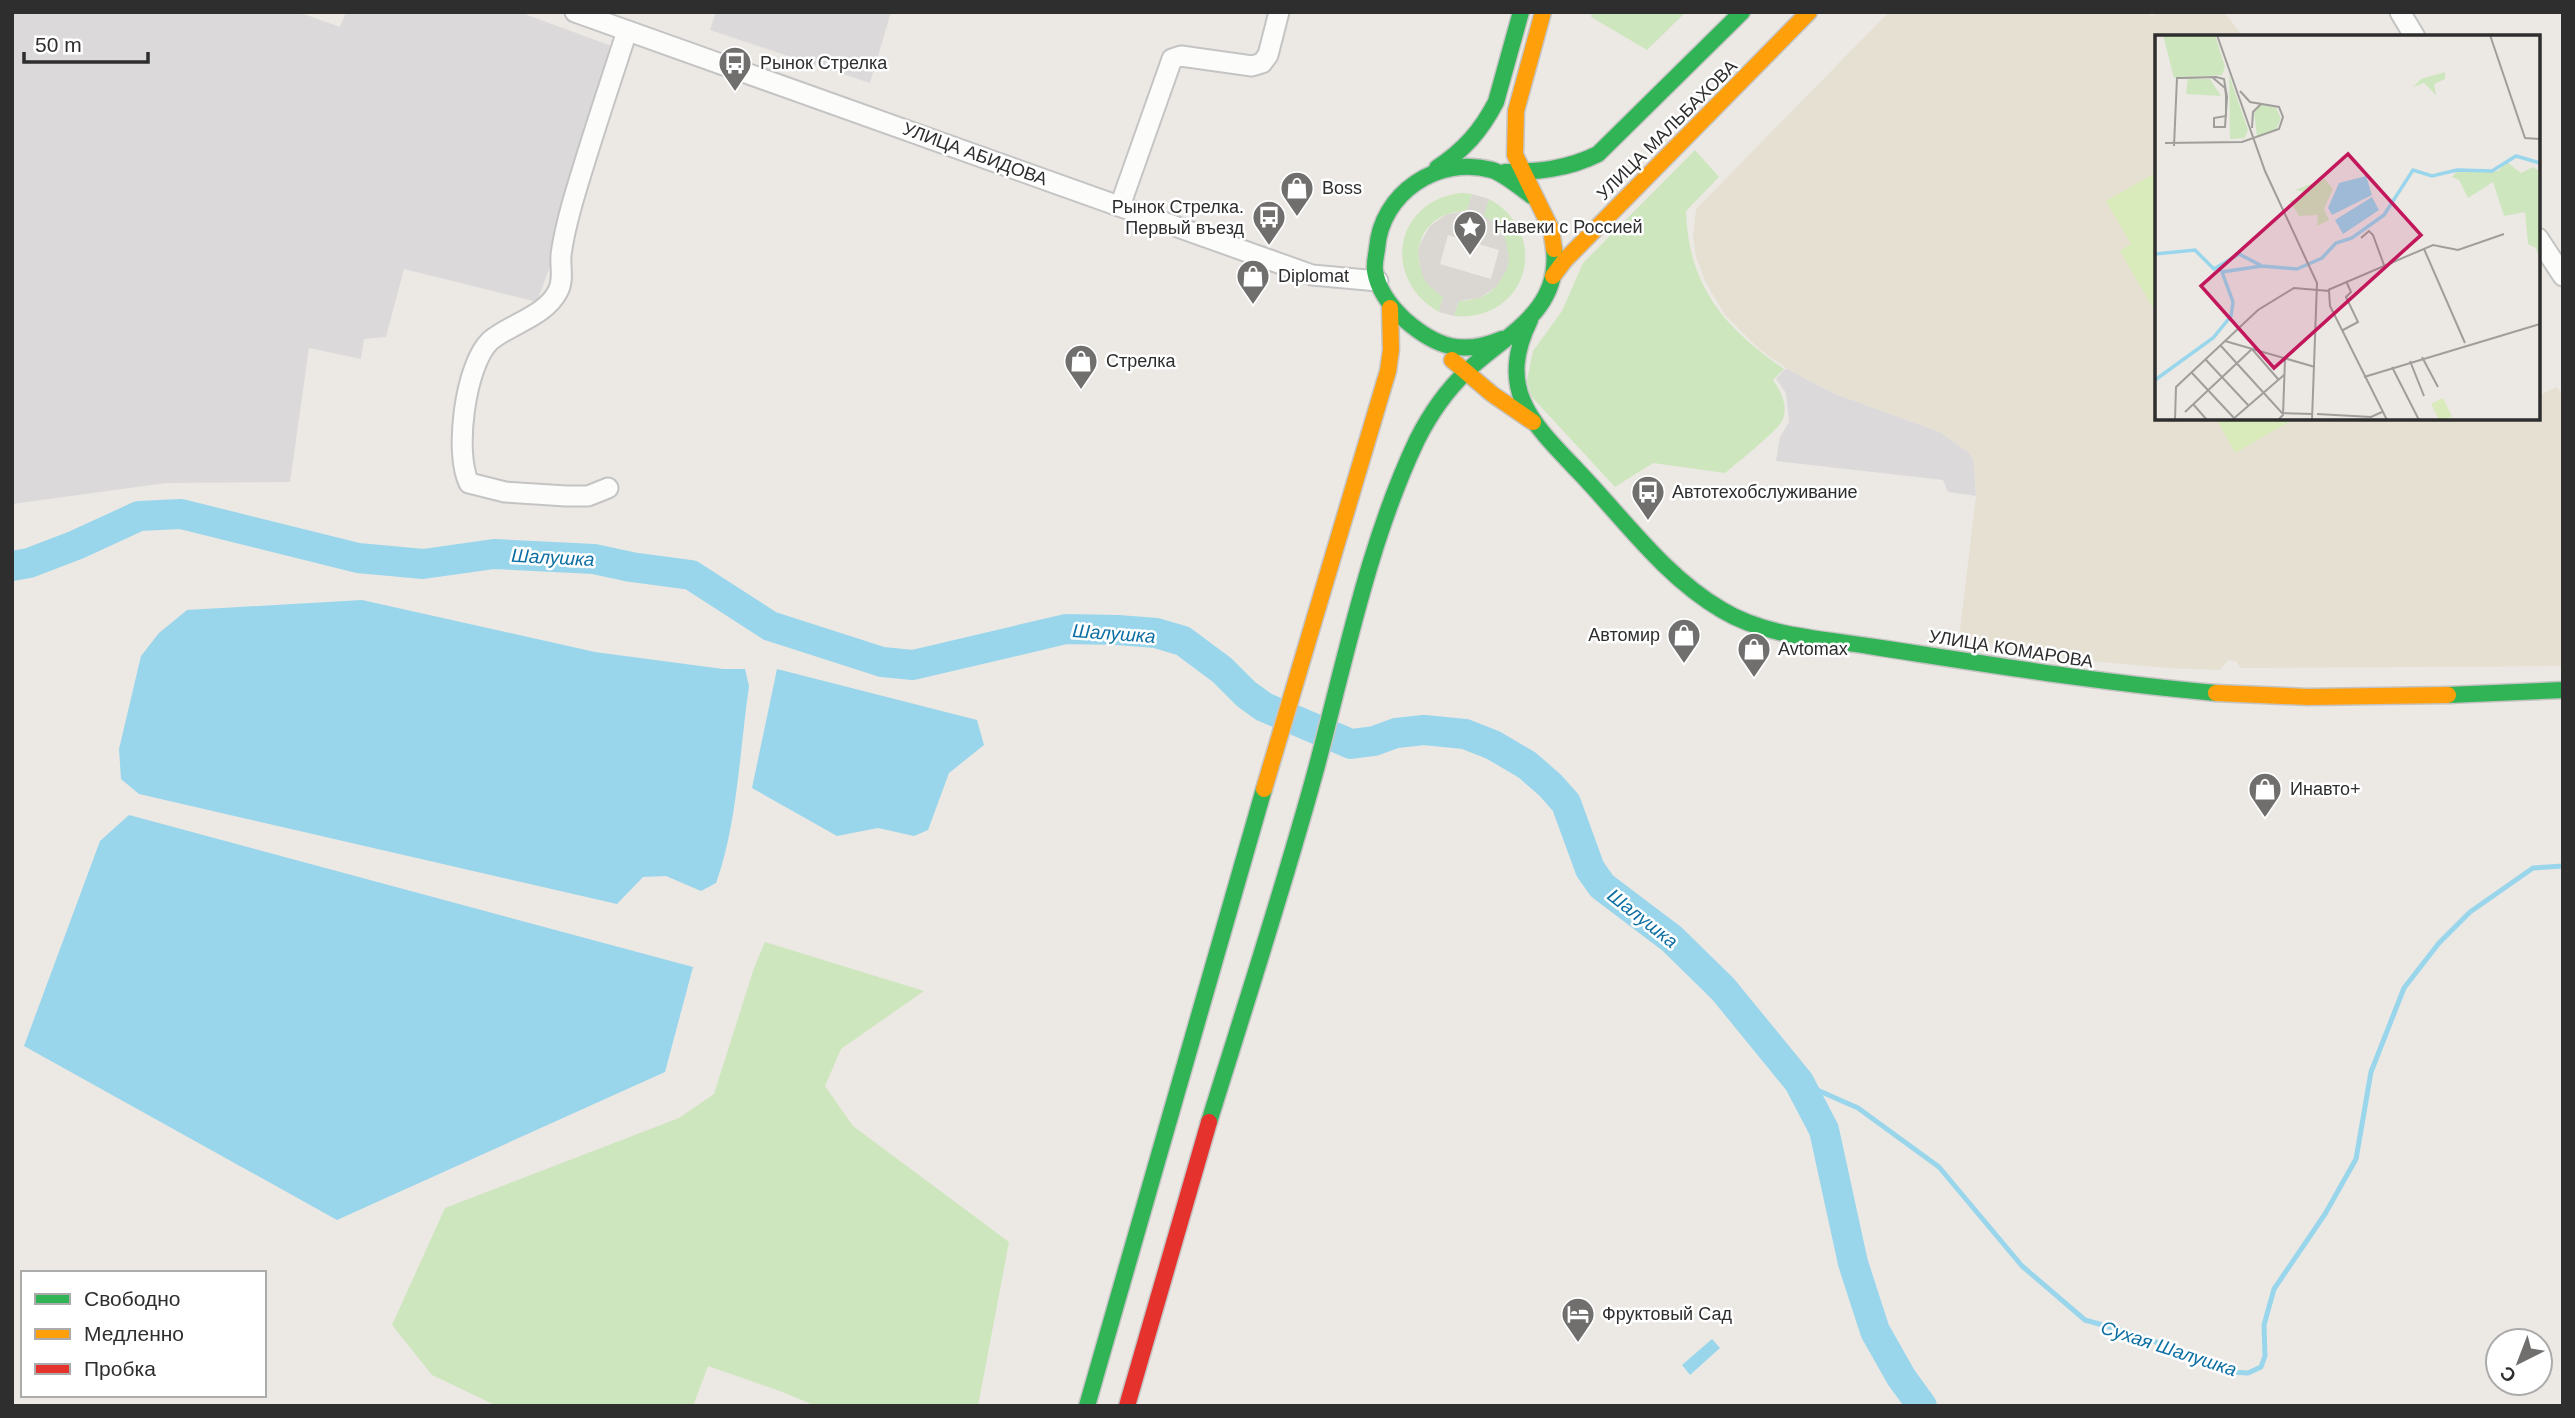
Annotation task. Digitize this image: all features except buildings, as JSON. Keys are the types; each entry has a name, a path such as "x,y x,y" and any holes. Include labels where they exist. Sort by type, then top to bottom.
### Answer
{"main road":[{"path":"1521,12 1496,102 1478,136 1465,150 1406,188 1389,207 1378,230 1374,256 1378,281 1390,308 1410,329 1492,394 1537,425"},
{"path":"1537,425 1516,382 1515,361 1519,341 1548,292 1555,253 1551,229 1521,173 1515,155 1516,111 1543,12"},
{"name":"УЛИЦА МАЛЬБАХОВА","path":"1493,171 1542,172 1582,162 1598,154 1742,12"},
{"name":"УЛИЦА МАЛЬБАХОВА","path":"1553,276 1565,260 1809,12"},
{"path":"1427,174 1449,167 1471,166 1493,171 1520,185 1541,208"},
{"path":"1087,1406 1256,817 1388,371 1391,350 1390,308"},
{"path":"1127,1406 1208,1126 1300,827 1384,520 1403,469 1429,420 1466,372 1530,320"},
{"path":"1410,329 1430,340 1452,346 1474,347 1497,342 1517,331"},
{"name":"УЛИЦА КОМАРОВА","path":"1537,425 1652,553 1685,584 1715,607 1749,624 1781,632 2108,683 2226,694 2356,698 2563,690"}],"street":[{"name":"УЛИЦА АБИДОВА","path":"575,12 1312,275 1378,281"},
{"path":"1120,206 1172,59 1181,56 1252,66 1262,63 1268,55 1279,12"},
{"path":"2400,12 2414,35"},
{"path":"608,488 589,496 566,496 505,492 469,483 464,472 465,410 471,375 485,347 551,301 558,291 561,256 571,208 627,31"},
{"path":"2540,241 2563,276"}],"shaded area":[{"path":"12,12 298,12 340,27 346,12 519,12 617,48 560,238 537,302 404,269 386,337 364,339 361,359 309,348 290,482 166,483 12,504"},
{"path":"716,12 891,12 870,83 710,30"},
{"path":"1889,12 2147,12 2152,16 2156,12 2224,12 2242,35 2155,35 2155,420 2540,420 2540,395 2557,387 2563,396 2563,666 2240,668 2237,662 2228,660 2220,670 2167,668 2091,661 1959,638 1976,496 1971,454 1940,432 1833,393 1786,368 1759,349 1725,315 1706,283 1696,257 1693,236 1696,209"},
{"path":"1472,194 1489,199 1484,216 1492,221 1505,238 1509,258 1507,269 1497,286 1480,298 1459,301 1454,316 1439,312 1443,297 1427,284 1422,275 1418,254 1420,244 1430,226 1447,214 1467,211","holes":["1448,235 1499,250 1491,279 1440,264"]},
{"path":"1786,368 1833,393 1940,432 1971,454 1976,496 1948,492 1943,480 1776,461 1780,437 1789,422 1786,393 1776,379"}],"green space":[{"path":"1592,12 1686,12 1647,50 1591,17"},
{"path":"1695,150 1719,177 1686,211 1688,237 1694,261 1702,283 1727,321 1784,369 1773,380 1783,399 1784,416 1773,432 1725,473 1653,463 1615,487 1531,396 1527,381 1533,351 1562,311 1583,263"},
{"path":"2155,173 2155,312 2120,251 2131,244 2106,201"},
{"path":"1461,193 1472,194 1467,211 1435,220 1420,244 1422,272 1444,297 1439,312 1421,298 1409,281 1403,262 1403,243 1409,225 1421,210 1438,199"},
{"path":"1489,199 1509,214 1521,233 1525,253 1523,273 1514,291 1499,306 1479,314 1454,316 1459,301 1479,298 1493,290 1509,258 1483,216"},
{"path":"2217,420 2293,420 2235,453"},
{"path":"765,942 924,991 841,1049 825,1086 853,1126 1009,1242 978,1406 816,1406 708,1366 693,1406 497,1406 432,1375 392,1325 445,1208 679,1118 714,1094 754,968"}],"water":[{"path":"362,600 595,652 723,669 745,669 749,686 737,786 729,837 716,883 701,891 666,876 643,877 617,904 139,794 121,779 119,749 141,656 159,633 187,610"},
{"path":"777,669 977,720 984,745 949,773 928,830 914,836 878,828 837,836 752,788"},
{"path":"129,815 693,967 665,1072 337,1220 24,1046 100,841"},
{"path":"1712,1339 1720,1348 1690,1375 1682,1365"}],"waterway":[{"name":"Шалушка","path":"12,566 29,563 76,545 139,516 181,514 358,558 423,564 494,554 594,559 691,575 770,626 882,662 913,665 1066,629 1156,633 1183,641 1222,670 1246,694 1264,707 1351,744 1374,741 1396,733 1424,730 1465,734 1493,745 1527,765 1550,785 1566,803 1590,869 1602,886 1672,939 1723,989 1799,1082 1824,1130 1853,1263 1875,1331 1901,1377 1922,1406"},
{"name":"Сухая Шалушка","path":"1799,1082 1858,1108 1939,1167 2022,1266 2085,1320 2138,1335 2232,1372 2248,1373 2261,1367 2265,1356 2264,1325 2274,1289 2325,1214 2356,1159 2371,1072 2404,988 2439,943 2470,912 2533,868 2563,866"}],"traffic: fast":[{"path":"1437,168 1471,139 1496,102 1521,12"},
{"path":"1505,172 1553,169 1598,154 1742,12"},
{"path":"1502,339 1474,347 1450,346 1428,337 1405,320 1386,298 1375,271 1381,229 1389,211 1401,195 1416,183 1452,168 1492,170 1532,196"},
{"path":"1209,1122 1303,817 1371,561 1400,479 1417,440 1446,395 1467,371 1513,333 1540,306 1549,290 1554,271 1554,249"},
{"path":"1530,320 1520,344 1517,366 1518,385 1533,420 1663,564 1722,610 1759,626 1799,636 2090,679 2216,693"},
{"path":"2448,695 2563,690"},
{"path":"1087,1406 1264,789"}],"traffic: slow":[{"path":"1543,12 1516,111 1515,155 1551,229 1554,249"},
{"path":"1553,276 1565,260 1809,12"},
{"path":"1264,789 1388,371 1391,350 1390,308"},
{"path":"1452,360 1492,394 1533,422"},
{"path":"2216,693 2308,697 2448,695"}],"traffic: jam":[{"path":"1127,1406 1209,1122"}],"place":[{"name":"Рынок Стрелка","path":"735,93"},
{"name":"Boss","path":"1297,218"},
{"name":"Рынок Стрелка. Первый въезд","path":"1269,247"},
{"name":"Навеки с Россией","path":"1470,257"},
{"name":"Diplomat","path":"1253,306"},
{"name":"Стрелка","path":"1081,391"},
{"name":"Автотехобслуживание","path":"1648,522"},
{"name":"Автомир","path":"1684,665"},
{"name":"Avtomax","path":"1754,679"},
{"name":"Инавто+","path":"2265,819"},
{"name":"Фруктовый Сад","path":"1578,1344"}]}
